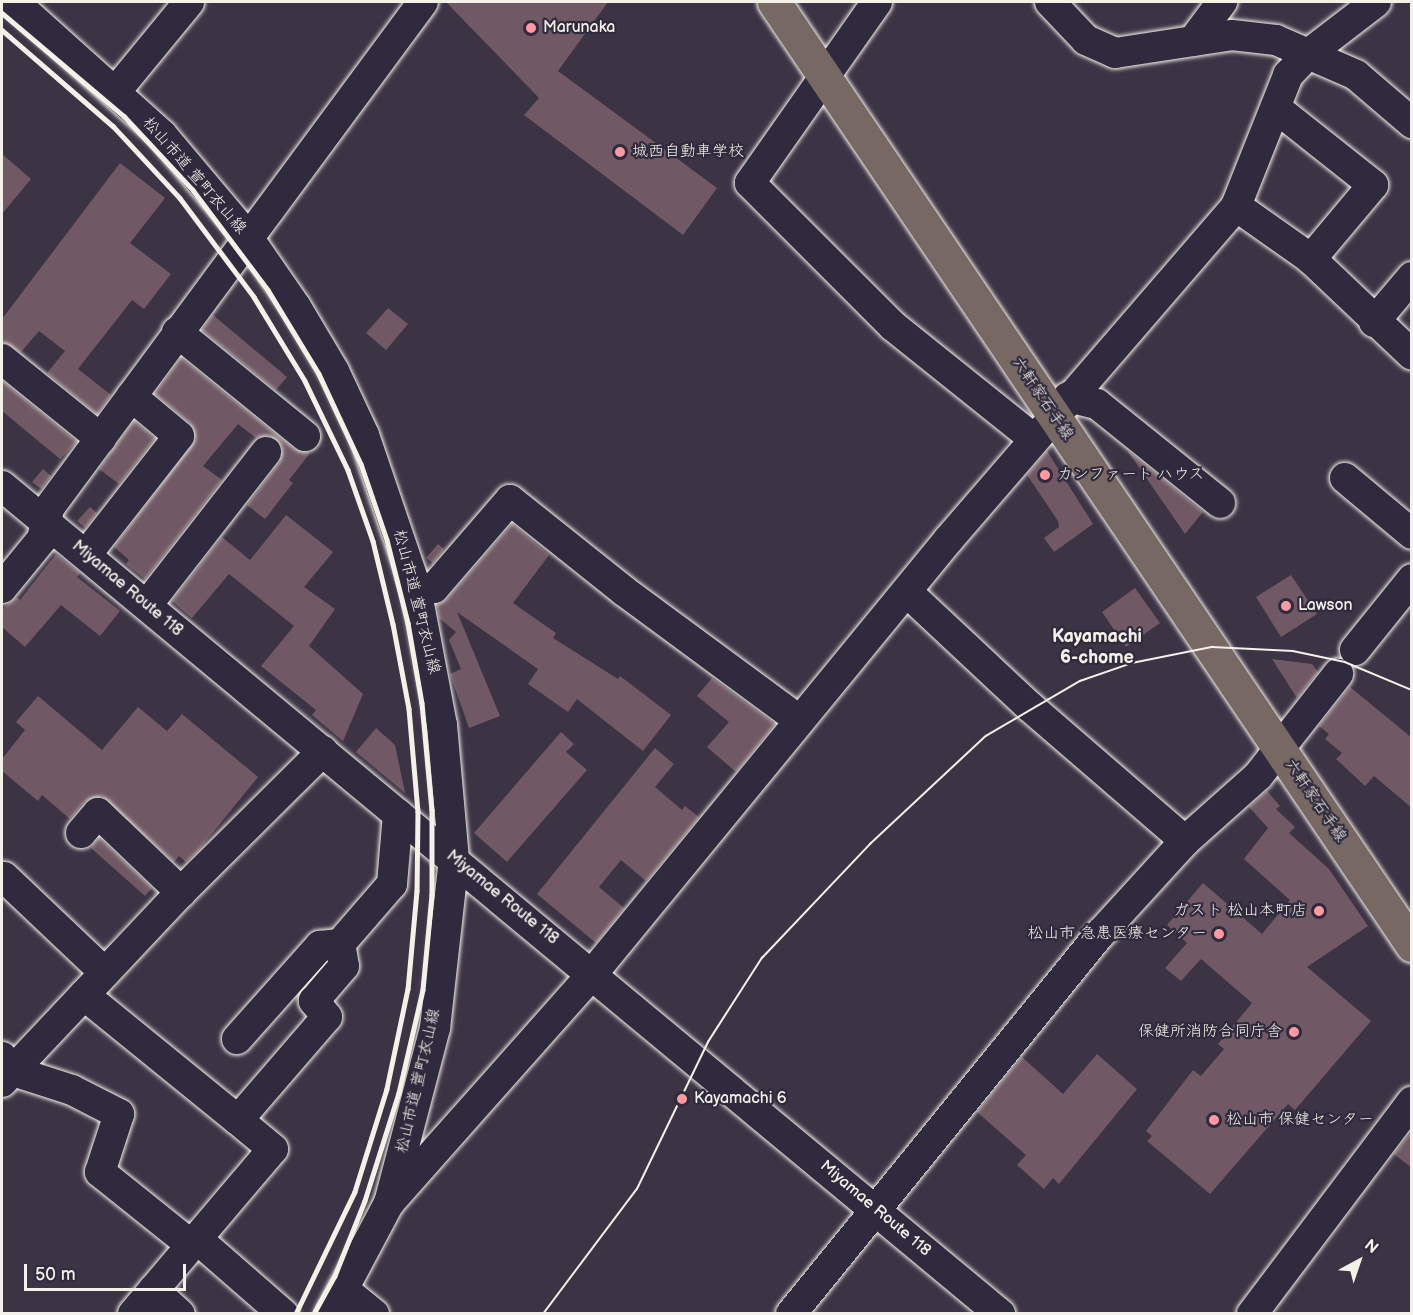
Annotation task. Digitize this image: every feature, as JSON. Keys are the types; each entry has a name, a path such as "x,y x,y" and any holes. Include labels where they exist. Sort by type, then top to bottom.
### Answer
{"main road":[{"name":"六軒家石手線","path":"774,2 831,68"},
{"name":"六軒家石手線","path":"798,2 831,68 1051,417 1412,910"},
{"name":"六軒家石手線","path":"1287,741 1412,945"}],"street":[{"name":"松山市道 萱町衣山線","path":"14,2 116,91 162,135 246,236 296,307 334,371 387,493 416,588 441,715 454,859 435,1028 389,1203 337,1301"},
{"path":"116,91 189,2"},
{"path":"2,588 42,539 49,508 246,236 423,2"},
{"path":"877,2 750,183 893,326 1051,417 1097,404 1220,503"},
{"path":"1193,41 1222,2"},
{"path":"389,1203 593,973 798,720 1051,417 1236,206 1288,75 1307,55 1376,2"},
{"path":"1054,3 1086,40 1115,53 1193,41 1257,35 1307,55 1336,63 1356,75 1412,123"},
{"path":"1276,108 1373,184 1311,259"},
{"path":"1236,206 1311,259 1374,322 1412,355"},
{"path":"1374,322 1412,277"},
{"path":"177,332 305,436"},
{"path":"2,359 101,439"},
{"path":"86,555 179,436 131,396"},
{"path":"147,605 266,452"},
{"path":"1345,478 1412,534"},
{"name":"Miyamae Route 118","path":"2,486 593,973 1000,1314"},
{"path":"416,588 434,588 510,500 624,591 798,720"},
{"path":"907,592 1030,707 1185,841"},
{"path":"1355,650 1406,596"},
{"path":"791,1314 1101,933 1185,841 1258,776 1338,674"},
{"path":"283,1314 193,1241 100,1172 119,1114 72,1090 5,1070 84,995 181,892 323,752"},
{"path":"81,833 98,813 155,864 181,892"},
{"path":"237,1039 320,946 340,944 392,884 398,814"},
{"path":"4,877 105,973"},
{"path":"238,1120 327,1017 314,1001 344,966 340,944"},
{"path":"84,995 273,1149 133,1314"},
{"path":"1252,1314 1412,1102"},
{"path":"153,1290 180,1314"},
{"path":"337,1301 374,1314"}],"building":[{"path":"446,2 608,2 558,71 717,188 683,235 524,115 539,98"},
{"path":"2,154 31,179 2,214"},
{"path":"120,163 165,198 130,243 171,274 144,309 132,300 78,369 111,395 97,414 47,373 65,351 39,331 21,352 2,342 2,319"},
{"path":"388,308 408,324 386,350 366,333"},
{"path":"213,315 287,377 276,390 202,330"},
{"path":"181,358 294,449 310,453 289,480 293,483 265,519 247,505 280,462 282,446 269,435 256,438 238,424 203,466 222,480 145,579 126,564 129,560 114,547 196,439 190,423 155,394"},
{"path":"2,381 77,442 60,459 2,411"},
{"path":"134,421 155,439 119,484 99,469"},
{"path":"1127,450 1203,512 1185,534"},
{"path":"1047,451 1093,524 1054,552 1044,538 1059,527 1058,521 1027,475"},
{"path":"43,469 51,476 41,489 32,482"},
{"path":"90,507 97,513 85,528 77,521"},
{"path":"286,515 333,552 304,587 335,609 309,646 363,694 343,741 312,715 316,710 261,666 294,626 229,574 192,618 172,601 222,537 250,560"},
{"path":"512,524 549,555 513,603 556,633 553,638 618,679 620,676 671,715 643,751 577,699 568,712 528,684 538,669 457,612 500,716 469,728 450,674 461,669 449,640 456,632 439,618 437,605 447,599"},
{"path":"438,544 444,549 433,563 426,558"},
{"path":"56,554 80,573 77,577 120,611 100,636 61,605 25,647 2,627 2,609 17,597 20,600"},
{"name":"Lawson","path":"1291,575 1317,614 1281,637 1256,597"},
{"path":"1135,588 1160,623 1126,647 1102,612"},
{"path":"1272,659 1312,664 1318,672 1297,698"},
{"path":"712,678 775,724 736,772 707,747 729,722 697,696"},
{"path":"1350,687 1412,738 1412,808 1374,776 1365,786 1336,759 1342,753 1325,739 1329,734 1319,726"},
{"path":"38,696 102,750 138,707 167,731 182,714 258,777 197,852 186,862 179,856 174,862 102,796 85,801 70,819 42,795 38,801 2,771 2,759 25,730 16,722"},
{"path":"376,728 395,745 405,793 356,752"},
{"path":"561,732 574,744 566,752 587,770 507,862 474,833"},
{"path":"655,748 674,764 655,787 682,810 685,806 699,817 646,881 621,860 599,887 624,908 596,943 537,894"},
{"path":"1267,791 1280,806 1276,809 1295,827 1289,833 1329,869 1368,926 1307,967 1371,1021 1295,1110 1288,1104 1210,1194 1147,1141 1152,1136 1146,1131 1193,1070 1201,1076 1224,1049 1218,1044 1252,1003 1201,959 1181,981 1165,968 1187,943 1167,925 1203,883 1262,934 1290,900 1244,859 1268,828 1249,807"},
{"path":"99,838 152,888 145,896 91,848"},
{"path":"1097,1054 1137,1089 1059,1184 1053,1178 1044,1189 1017,1165 1026,1155 977,1112 1022,1057 1063,1094"},
{"path":"1412,1131 1412,1168 1394,1154"}],"tram line":[{"path":"543,1314 637,1189 708,1042 762,958 870,844 986,736 1080,681 1132,663 1212,647 1293,651 1345,662 1412,690"}],"railway":[{"path":"2,13 124,116 193,190 268,290 319,374 361,464 387,540 408,623 422,703 432,810 432,895 423,990 399,1093 365,1201 335,1276 314,1314"},
{"path":"2,30 113,126 180,198 254,297 305,381 348,470 373,541 393,624 409,709 418,812 417,891 408,989 387,1089 355,1192 296,1314"}],"place":[{"name":"Marunaka","path":"531,28"},
{"name":"城西自動車学校","path":"620,152"},
{"name":"カンファート ハウス","path":"1045,475"},
{"name":"Lawson","path":"1286,606"},
{"name":"ガスト 松山本町店","path":"1319,911"},
{"name":"松山市 急患医療センター","path":"1219,934"},
{"name":"保健所消防合同庁舎","path":"1294,1032"},
{"name":"Kayamachi 6","path":"682,1099"},
{"name":"松山市 保健センター","path":"1214,1120"}],"district":[{"name":"Kayamachi 6-chome","path":"1097,648"}]}
